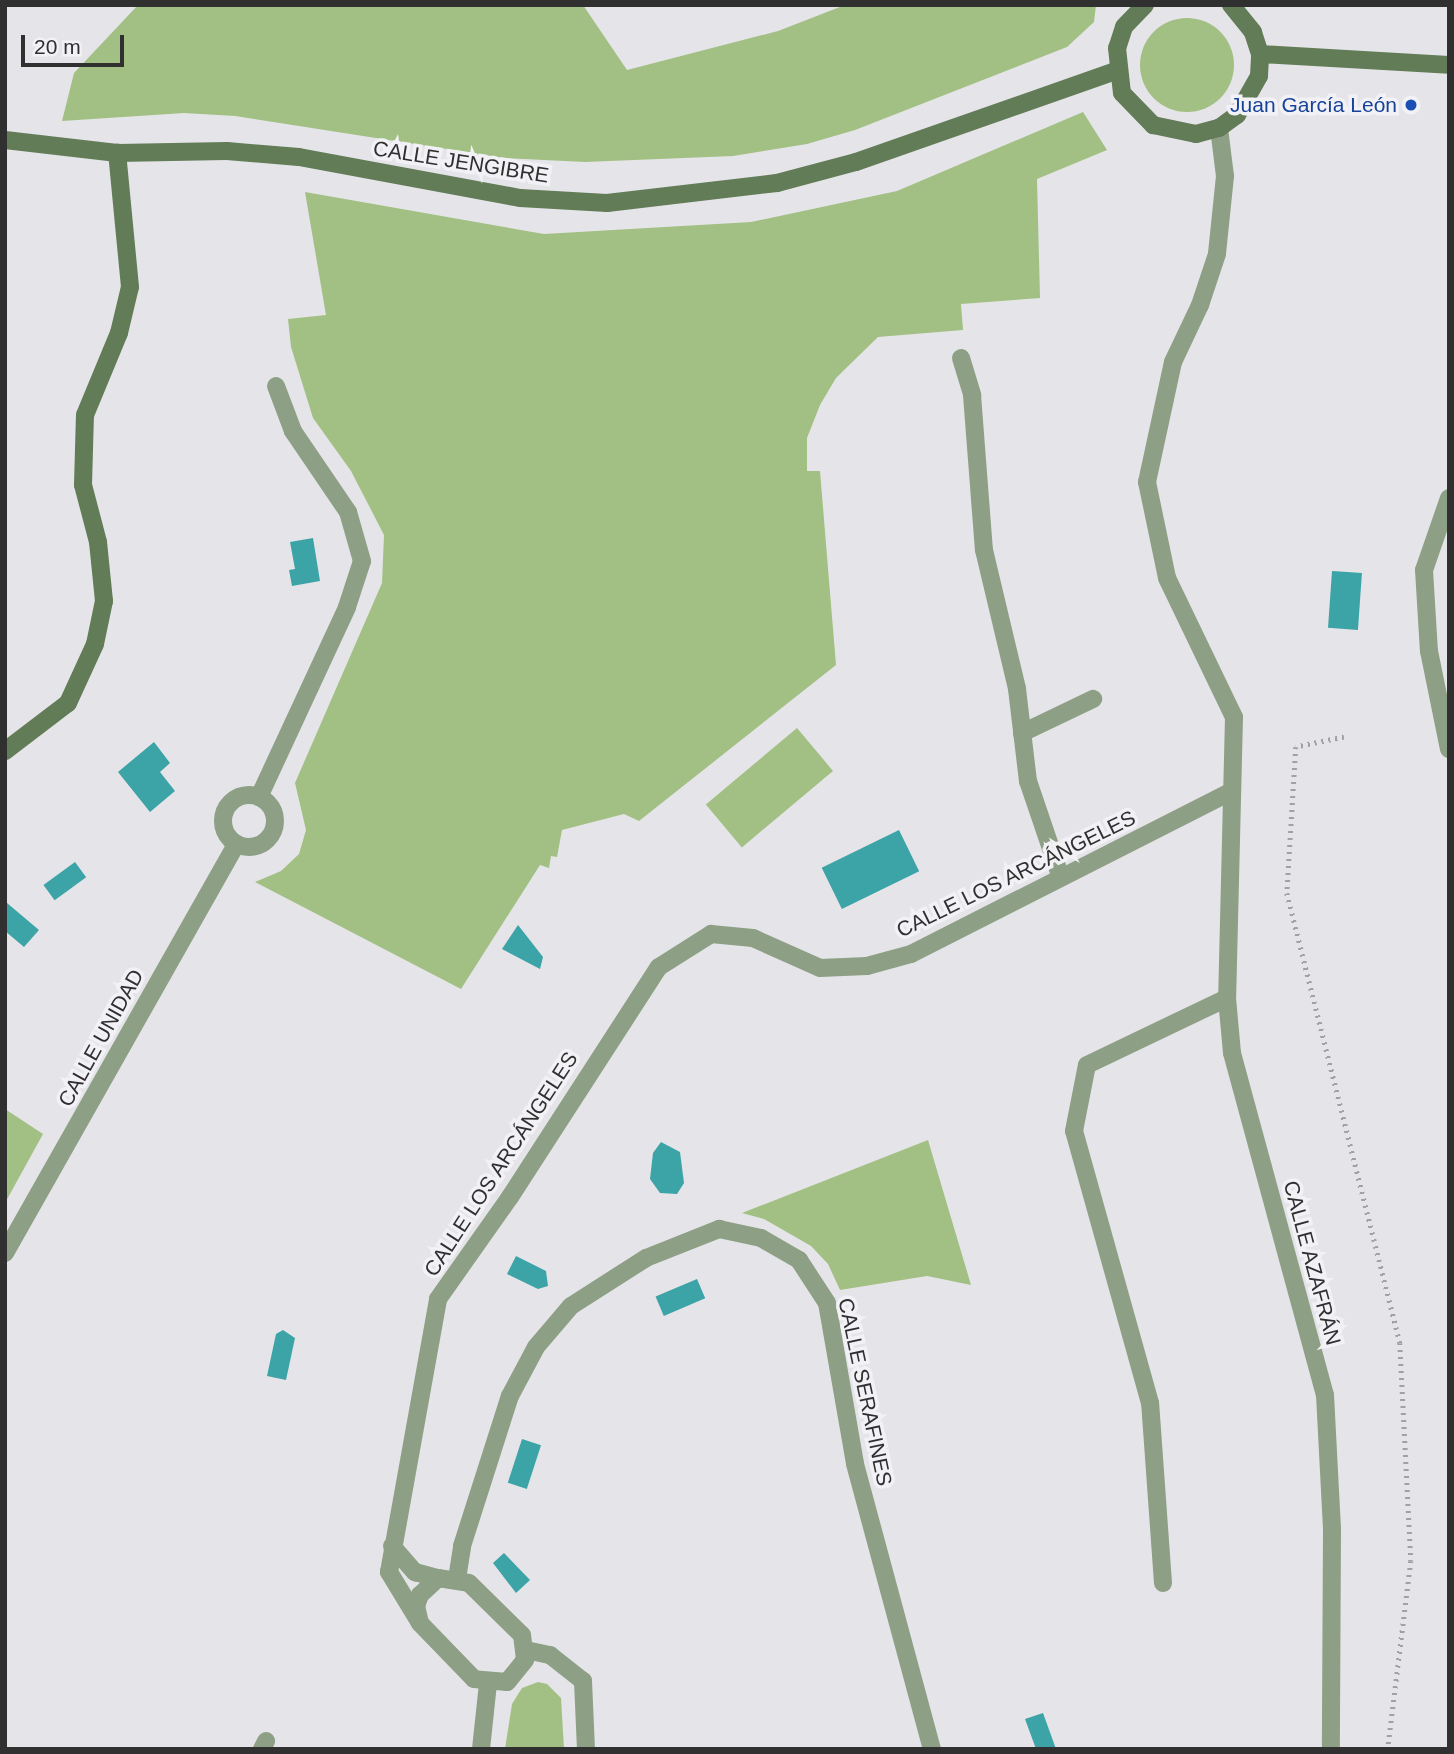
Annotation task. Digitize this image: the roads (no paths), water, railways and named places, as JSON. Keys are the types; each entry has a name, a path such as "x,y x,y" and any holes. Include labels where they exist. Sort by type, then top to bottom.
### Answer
{"main road":[{"path":"1145,5 1124,27 1116,48 1116,71 1122,93 1153,125 1196,134 1219,128 1251,97 1260,54 1253,32 1231,5"},
{"path":"1260,54 1449,65"},
{"name":"CALLE JENGIBRE","path":"5,139 117,153 227,151 299,157 520,198 607,203 675,198 777,183 856,162 1116,71"},
{"path":"5,751 68,704 95,644 104,601 98,542 83,485 85,415 119,333 130,287 117,153"}],"street":[{"path":"1219,128 1225,176 1217,254 1200,305 1173,362 1147,482 1167,578 1234,717 1231,792"},
{"path":"961,358 972,395 984,550 1017,689 1028,781 1061,878"},
{"path":"259,797 347,607 362,561 348,512 293,431 276,386"},
{"path":"1449,498 1424,570 1429,651 1449,749"},
{"path":"1022,733 1093,699"},
{"name":"CALLE LOS ARCÁNGELES","path":"488,1683 474,1679 420,1623 389,1572 438,1299 510,1197 659,967 711,934 753,938 820,968 867,967 911,954 1231,792"},
{"name":"CALLE AZAFRÁN","path":"1231,792 1227,998 1232,1053 1325,1395 1332,1529 1331,1749"},
{"path":"240,797 259,797 274,813 271,835 262,844 236,844 227,836 225,811 240,797"},
{"name":"CALLE UNIDAD","path":"5,1253 236,844"},
{"path":"1163,1583 1150,1403 1074,1131 1087,1065 1227,998"},
{"name":"CALLE SERAFINES","path":"457,1579 463,1546 510,1396 536,1347 571,1306 646,1258 719,1229 761,1238 799,1261 827,1303 855,1464 925,1709 932,1749"},
{"path":"392,1546 415,1572 469,1583 522,1635 526,1650 525,1660 507,1682 488,1683 481,1749"},
{"path":"420,1623 416,1606 420,1595 438,1578"},
{"path":"526,1650 550,1655 583,1681 586,1749"}],"water":[{"path":"313,538 320,581 292,586 289,570 295,569 290,542"},
{"path":"1332,571 1362,573 1358,630 1328,628"},
{"path":"154,742 170,763 160,772 175,791 150,812 118,772"},
{"path":"899,830 919,871 842,909 822,868"},
{"path":"75,862 86,877 55,900 43,885"},
{"path":"7,903 39,930 24,947 5,931"},
{"path":"518,925 543,957 540,969 502,949"},
{"path":"661,1142 680,1152 684,1183 677,1194 660,1193 650,1179 653,1153"},
{"path":"516,1256 546,1271 548,1286 538,1289 507,1274"},
{"path":"697,1279 705,1298 664,1316 656,1297"},
{"path":"283,1330 295,1338 286,1380 267,1376 276,1334"},
{"path":"522,1439 541,1445 527,1489 508,1483"},
{"path":"504,1553 530,1580 516,1593 493,1563"},
{"path":"1043,1713 1056,1749 1036,1749 1025,1719"}],"place":[{"name":"Juan García León","path":"1411,105"}]}
